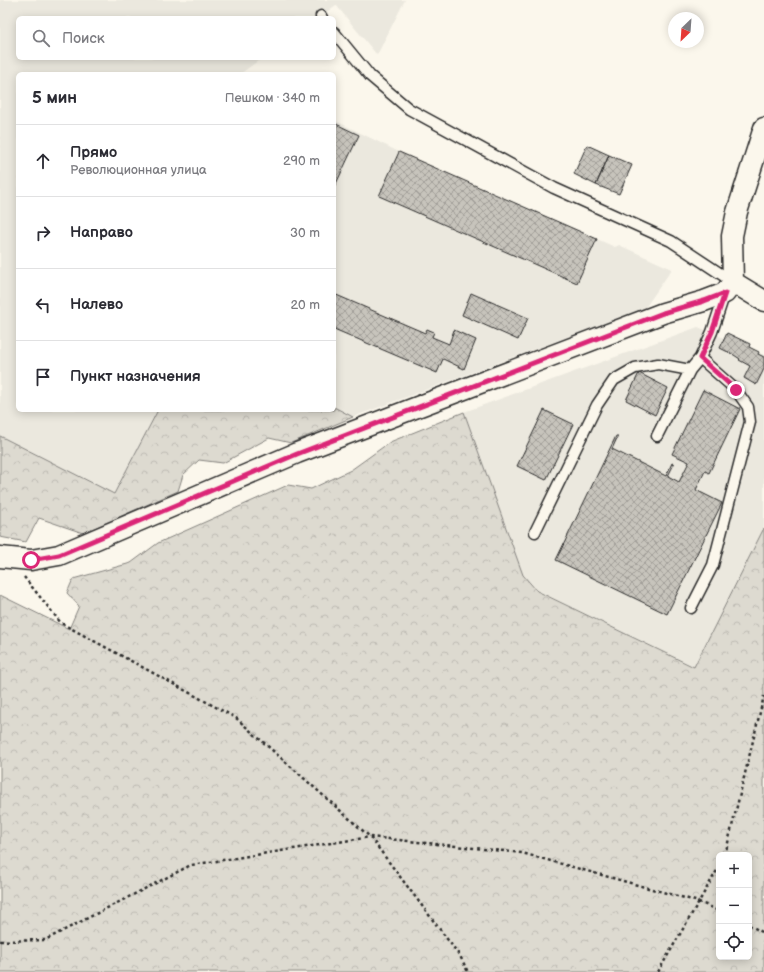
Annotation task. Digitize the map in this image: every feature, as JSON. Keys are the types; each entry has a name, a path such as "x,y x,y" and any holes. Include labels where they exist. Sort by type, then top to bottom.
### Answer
{"street":[{"path":"729,288 732,236 737,212 764,128"},
{"path":"5,557 31,560 59,555 304,451 663,313 704,301 729,288 764,301"}],"lane":[{"path":"336,34 370,76 409,109 554,188 672,241 729,288 700,358 690,370 657,436"},
{"path":"691,608 713,565 750,422 748,407 736,390 700,358"},
{"path":"535,532 597,405 614,380 635,368 658,364 690,370"}],"path":[{"path":"5,557 61,623 236,718 370,837 460,956 468,972"},
{"path":"726,852 764,696"},
{"path":"0,941 44,940 191,865 370,837 522,854 699,902 716,910"},
{"path":"658,972 716,872"},
{"path":"752,927 764,932"}],"shaded area":[{"path":"0,0 405,0 377,55 336,5 321,16 16,16 16,60 259,60 243,72 16,72 16,412 157,412 114,494 0,436"},
{"path":"336,121 399,152 615,247 619,245 672,269 645,308 353,417 336,408"},
{"path":"698,327 764,355 764,528 695,667 538,591 523,575 464,412"}],"green space":[{"path":"336,408 353,417 291,443 269,438 223,463 199,460 183,475 178,491 83,533 39,518 26,542 0,537 0,436 114,494 157,412 336,412"},
{"path":"464,412 523,575 537,591 694,667 764,528 764,972 0,972 0,595 69,629 79,606 67,593 73,579 131,563 158,543 288,485 311,489 351,470 390,442"}],"building":[{"path":"336,124 359,135 336,184"},
{"path":"587,145 609,155 596,185 574,174"},
{"path":"399,152 597,239 577,283 379,196"},
{"path":"609,155 632,165 619,194 596,185"},
{"path":"471,293 528,318 518,340 462,315"},
{"path":"336,295 425,333 427,329 434,332 432,337 449,344 454,330 476,340 464,369 443,359 437,373 336,330"},
{"path":"727,333 750,344 749,347 759,352 758,354 764,357 764,369 756,385 744,378 750,366 739,360 740,359 734,355 720,348"},
{"path":"639,373 668,388 655,415 626,400"},
{"path":"703,390 740,409 709,473 705,471 696,490 722,503 667,614 556,560 616,436 618,436 612,449 666,476 672,463 674,464 668,476 679,482 689,462 672,454"},
{"path":"544,410 573,424 546,480 517,466"}],"route":[{"path":"31,560 59,555 297,454 439,398 663,313 725,293 718,318 700,358 736,390"}]}
